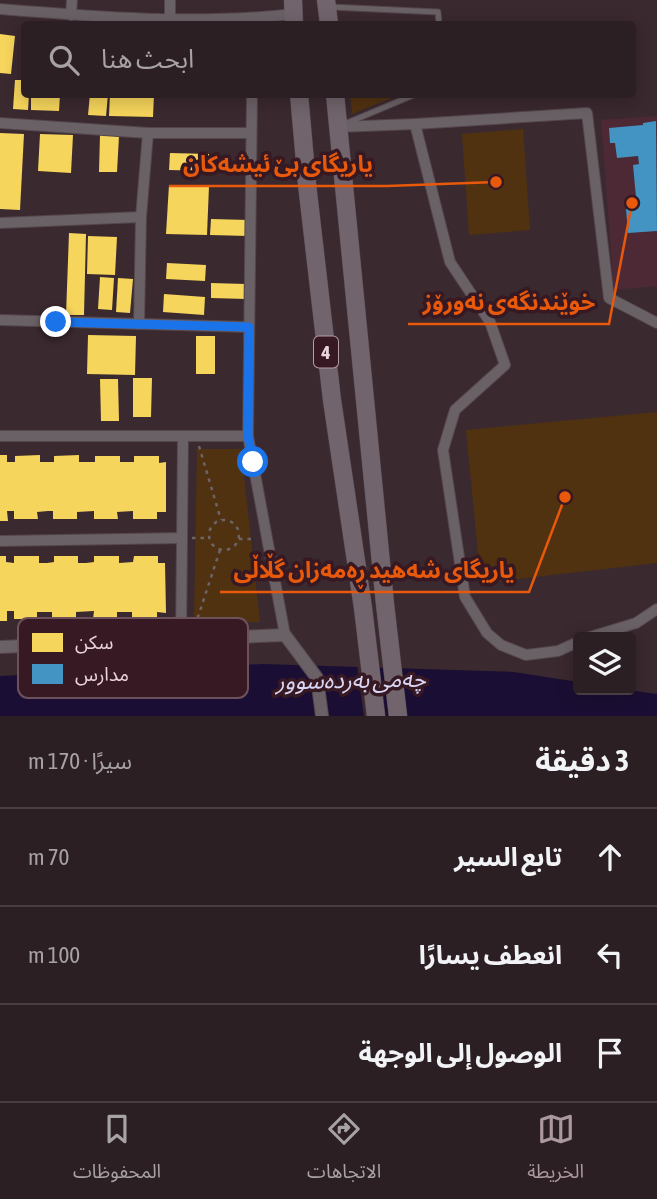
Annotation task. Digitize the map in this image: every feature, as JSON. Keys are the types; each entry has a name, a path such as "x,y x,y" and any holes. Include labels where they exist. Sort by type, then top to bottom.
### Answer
{"highway":[{"name":"4","path":"299,98 332,400 376,716"},
{"name":"4","path":"335,98 398,716"},
{"path":"332,400 365,402"}],"street":[{"path":"71,15 72,0"},
{"path":"170,0 170,19"},
{"path":"0,9 71,15 253,21 293,13"},
{"path":"252,98 248,436 285,635 317,678 322,716"},
{"path":"338,127 587,113 609,298 657,323"},
{"path":"0,123 148,133 251,133"},
{"path":"415,124 450,262 491,322 505,365 455,410 443,450 465,597 487,633 501,645 526,655 558,652 573,644"},
{"path":"139,324 141,217 148,133"},
{"path":"0,223 141,217"},
{"path":"0,320 249,327"},
{"path":"0,436 248,436"},
{"path":"183,436 182,538 185,618"},
{"path":"0,541 182,538"},
{"path":"608,632 636,624 657,608"},
{"path":"248,636 285,635"},
{"path":"0,648 18,647"}],"lane":[{"path":"327,10 438,12 439,21"},
{"path":"338,127 407,98"}],"path":[{"path":"195,436 221,520"},
{"path":"221,520 229,520 237,527 239,539 232,548 220,550 209,538 211,528 221,520"},
{"path":"182,538 209,538"},
{"path":"239,539 268,540"},
{"path":"194,618 220,550"}],"shaded area":[{"path":"350,98 392,98 352,114"},
{"path":"657,116 657,286 614,290 601,120"},
{"path":"523,129 530,230 469,235 462,134"},
{"path":"657,412 657,563 481,583 466,430"},
{"path":"197,449 241,449 260,622 248,622 248,618 194,618"}],"water":[{"name":"چەمی بەردەسوور","path":"248,665 514,672 573,681 573,695 636,695 636,691 657,694 657,716 0,716 0,676 18,675 18,698 248,698"}],"pier":[{"path":"357,664 378,664 385,716 364,716"}],"building: سكن":[{"path":"0,34 15,36 11,74 0,73"},
{"path":"15,80 21,80 21,98 29,98 28,110 13,109"},
{"path":"31,98 60,98 59,111 31,110"},
{"path":"90,98 108,98 106,116 88,115"},
{"path":"110,98 154,98 153,117 109,116"},
{"path":"0,133 24,134 20,210 0,209"},
{"path":"40,134 73,135 71,173 38,171"},
{"path":"100,135 119,136 117,172 99,172"},
{"path":"170,153 209,154 208,171 169,170"},
{"path":"169,185 209,186 207,235 166,234"},
{"path":"211,219 249,220 248,236 210,235"},
{"path":"69,233 86,234 84,315 66,315"},
{"path":"88,236 117,237 115,275 87,274"},
{"path":"167,263 206,265 205,281 166,279"},
{"path":"100,277 114,278 112,310 98,309"},
{"path":"118,278 133,279 130,313 116,312"},
{"path":"211,283 246,284 246,299 211,298"},
{"path":"164,294 205,297 204,315 163,312"},
{"path":"88,335 136,336 135,375 87,374"},
{"path":"196,336 215,336 215,374 196,374"},
{"path":"133,378 152,378 151,417 133,417"},
{"path":"100,379 118,379 119,421 101,421"},
{"path":"0,455 7,455 7,462 15,462 15,456 40,455 40,462 54,462 54,456 79,455 79,462 95,462 95,456 120,456 120,462 134,462 134,456 159,456 159,463 166,462 166,512 157,512 157,519 133,519 133,511 117,512 118,519 94,519 94,511 77,512 77,519 53,519 53,511 48,511 37,512 38,519 14,519 14,511 7,511 8,521 0,521"},
{"path":"0,556 6,556 6,562 14,563 14,556 39,556 39,563 47,563 54,562 54,556 78,556 78,563 86,563 94,562 94,556 119,556 119,563 133,562 134,556 158,556 158,563 165,563 166,613 157,612 157,618 132,618 132,612 117,612 117,618 93,618 94,611 76,612 76,618 52,618 52,612 37,612 37,618 14,619 14,611 7,611 7,621 0,621"}],"building: مدارس":[{"path":"656,121 657,231 628,233 626,209 637,208 633,165 639,164 638,156 617,158 615,143 610,143 609,128"}],"place":[{"name":"یاریگای بێ ئیشەکان","path":"496,182"},
{"name":"خوێندنگەی نەورۆز","path":"632,203"},
{"name":"یاریگای شەهید ڕەمەزان گڵاڵی","path":"565,497"}],"route":[{"path":"56,322 249,327 248,436 253,462"}]}
